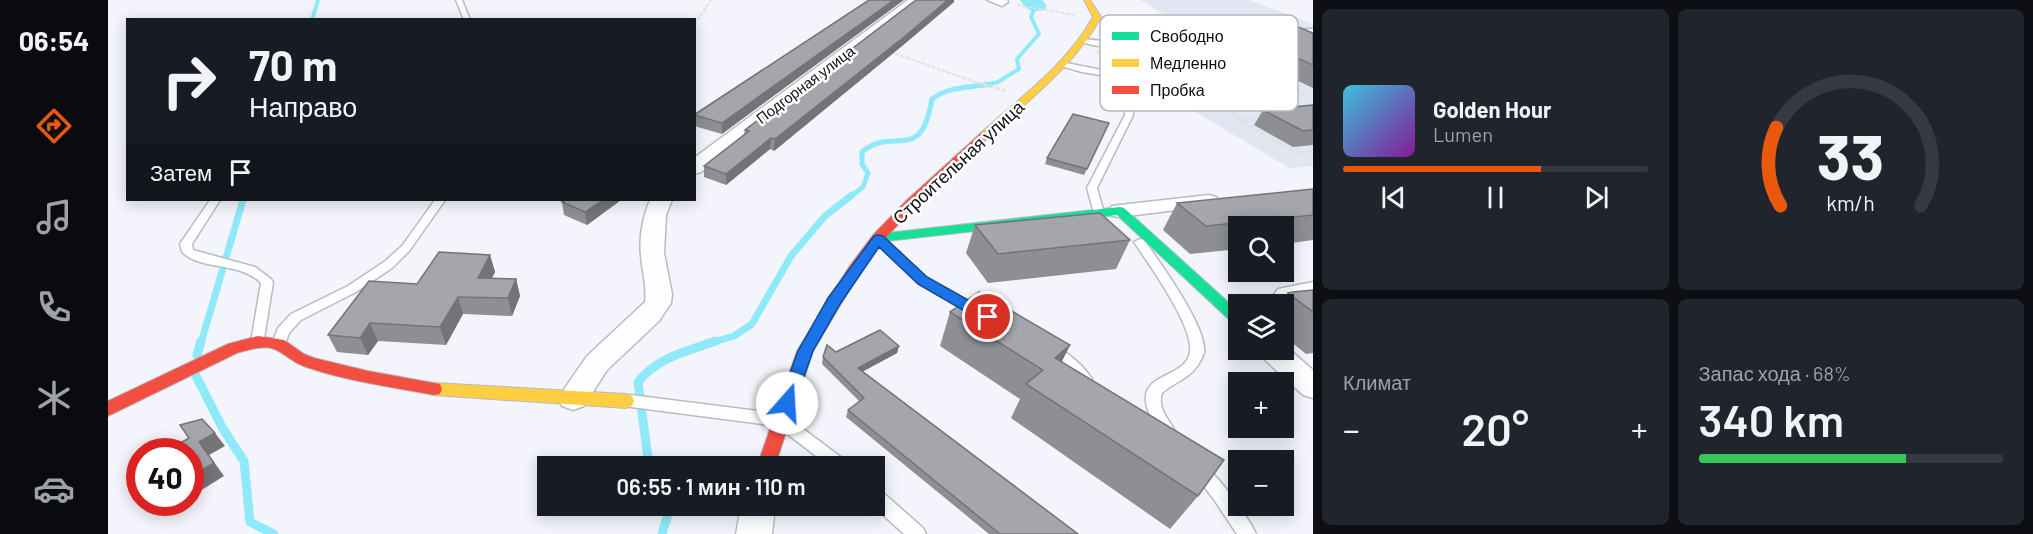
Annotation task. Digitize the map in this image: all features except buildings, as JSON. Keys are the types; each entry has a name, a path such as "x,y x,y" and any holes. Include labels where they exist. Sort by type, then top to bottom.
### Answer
{"street":[{"name":"Подгорная улица","path":"696,166 916,0"},
{"path":"1087,0 1096,17"},
{"name":"Строительная улица","path":"769,456 806,351 833,302 878,238 963,154 1064,64 1094,28 1096,17"},
{"path":"878,238 1225,199"},
{"path":"573,398 597,363 650,315 658,303 659,294 652,253 655,215 662,201"},
{"path":"1109,212 1228,308"},
{"path":"108,409 233,348 258,342 279,344 305,361 368,377 447,391 626,401"},
{"path":"1283,360 1313,387"},
{"path":"754,534 757,516"}],"lane":[{"path":"459,0 466,18"},
{"path":"1298,32 1313,31"},
{"path":"1083,42 1100,44"},
{"path":"1064,64 1100,73"},
{"path":"1130,111 1092,188 1173,292 1195,335 1197,353 1190,364 1156,388 1152,401 1157,419 1176,444 1148,424"},
{"path":"214,201 186,244 188,252 201,259 260,273 267,282 258,342"},
{"path":"279,344 283,331 296,317 352,289 388,265 406,248 439,201"},
{"path":"878,238 922,281 988,317"},
{"path":"1280,294 1313,286"},
{"path":"1041,345 1066,361 1092,386"},
{"path":"626,401 658,403 781,420 827,456"},
{"path":"1191,460 1219,493 1246,534"},
{"path":"885,505 918,534"}],"path":[{"path":"696,22 711,0"},
{"path":"1022,6 1096,17"},
{"path":"857,45 943,67 997,89"},
{"path":"1298,91 1313,99"},
{"path":"1230,111 1244,120"},
{"path":"1267,118 1240,121 1298,153 1313,151"}],"shaded area":[{"path":"1140,0 1249,0 1289,15 1165,15"},
{"path":"1298,18 1313,24 1313,166 1289,168 1194,111 1298,111"}],"green space":[{"path":"1298,104 1307,108 1298,109"}],"waterway":[{"path":"313,18 318,0"},
{"path":"1030,0 1037,6"},
{"path":"981,86 998,82 1019,69 1017,59 1039,34 1031,17 1033,12"},
{"path":"850,197 863,187 868,173 862,164 862,152 873,145 913,138 921,132 932,99 939,95 952,90 989,84"},
{"path":"711,343 734,336 752,324 791,256 825,216 852,195"},
{"path":"201,343 243,201"},
{"path":"197,355 201,341"},
{"path":"648,456 638,382 646,373 664,361 716,341"},
{"path":"195,374 223,429 244,461 250,522 274,534"},
{"path":"662,534 667,516"}],"traffic: fast":[{"path":"878,238 1120,211 1228,310"}],"traffic: slow":[{"path":"986,134 1047,80 1076,49 1097,17 1087,0"},
{"path":"434,389 626,401"}],"traffic: jam":[{"path":"769,456 805,351 854,270 878,238 911,203 986,134"},
{"path":"108,409 233,348 258,342 279,344 298,358 312,363 368,377 434,389"}],"route":[{"path":"787,403 806,351 833,302 878,238 922,281 988,317"}]}
